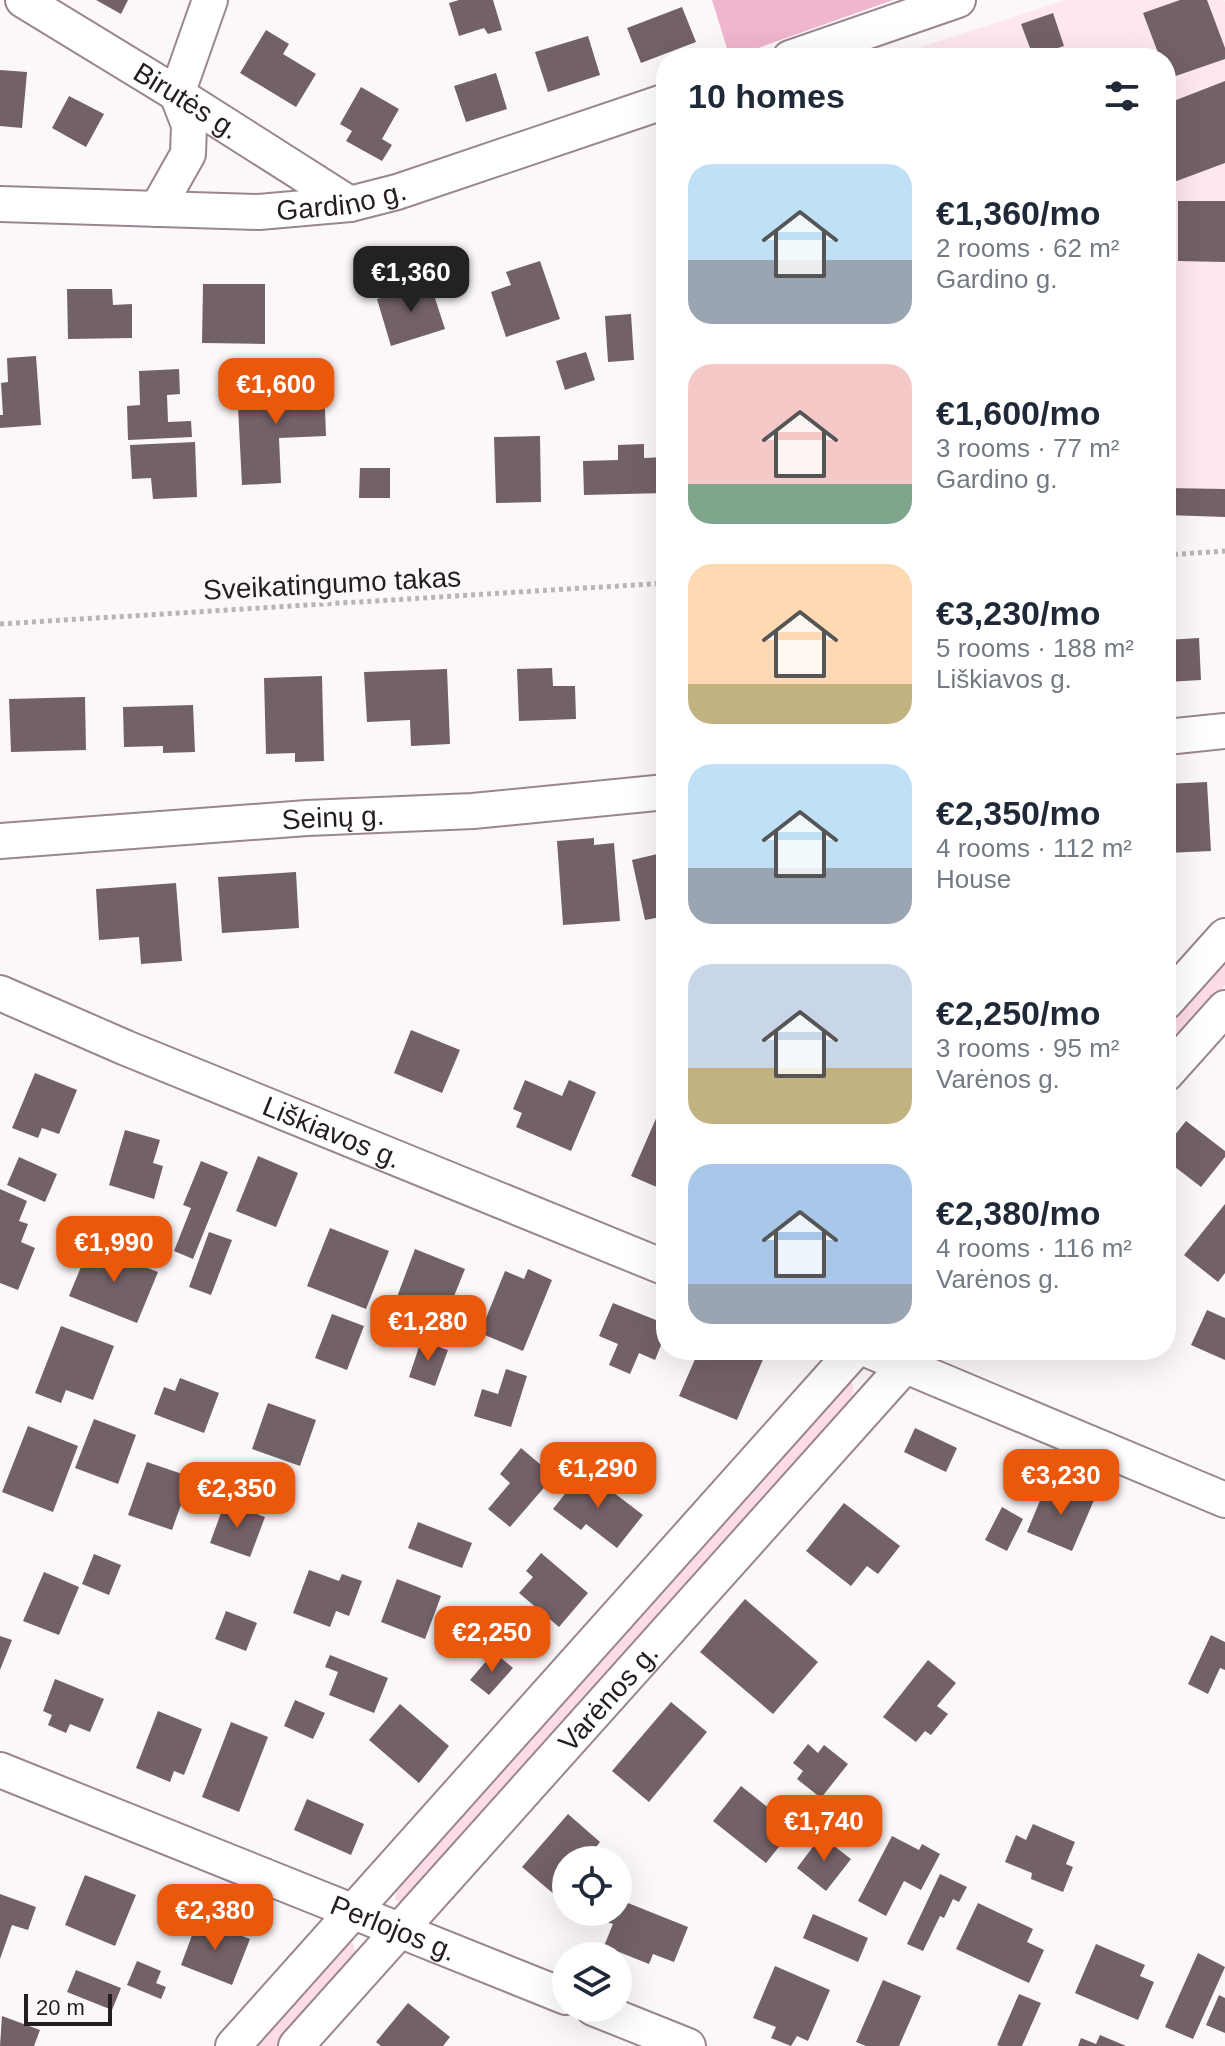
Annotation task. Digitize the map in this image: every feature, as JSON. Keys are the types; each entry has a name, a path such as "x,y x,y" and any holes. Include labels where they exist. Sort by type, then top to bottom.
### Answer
{"street":[{"name":"Birutės g.","path":"23,0 350,204"},
{"path":"157,209 188,154 189,125 177,94 210,0"},
{"path":"819,48 958,0"},
{"name":"Gardino g.","path":"0,204 259,212 350,204 397,192 656,104"},
{"path":"1176,736 1225,731"},
{"name":"Seinų g.","path":"0,841 307,818 473,811 656,793"},
{"path":"1176,991 1225,936"},
{"name":"Liškiavos g.","path":"0,993 126,1048 656,1264"},
{"path":"1176,1063 1225,1008"},
{"name":"Varėnos g.","path":"233,2046 846,1360"},
{"name":"Varėnos g.","path":"296,2046 910,1360"},
{"path":"920,1360 1225,1500"},
{"name":"Perlojos g.","path":"0,1770 552,1991"},
{"path":"628,2022 688,2046"}],"path":[{"path":"1176,554 1225,551"},
{"name":"Sveikatingumo takas","path":"0,624 656,584"}],"shaded area":[{"path":"712,0 893,0 758,48 727,48"},
{"path":"1066,0 1224,0 1225,517 1176,515 1176,48 917,48"},
{"path":"1225,956 1225,985 1176,1040 1176,1011"},
{"path":"848,1381 853,1384 853,1403 406,1901 395,1900 399,1879"},
{"path":"344,1941 353,1943 355,1952 348,1969 280,2046 250,2046"}],"building":[{"path":"96,0 128,0 121,14"},
{"path":"493,0 502,30 488,34 484,28 459,36 449,3"},
{"path":"1180,0 1207,0 1225,48 1225,59 1176,76 1176,48 1156,48 1143,13"},
{"path":"682,7 696,42 680,48 656,48 656,57 641,63 627,28"},
{"path":"1053,13 1064,46 1030,48 1021,24"},
{"path":"266,30 289,44 283,54 316,74 296,107 240,73"},
{"path":"588,36 600,75 548,92 535,52"},
{"path":"0,70 27,72 22,128 0,126"},
{"path":"496,73 507,109 466,122 454,86"},
{"path":"1225,81 1225,163 1176,181 1176,100"},
{"path":"361,87 399,109 382,139 392,145 382,161 346,141 352,131 340,124"},
{"path":"69,96 104,114 86,147 52,128"},
{"path":"1178,201 1225,201 1225,262 1178,261"},
{"path":"540,261 560,319 506,337 491,292 511,285 506,272"},
{"path":"430,283 445,329 391,346 377,299"},
{"path":"203,284 265,284 265,344 202,343"},
{"path":"67,289 112,289 113,305 132,304 132,338 68,339"},
{"path":"631,314 634,360 608,362 605,316"},
{"path":"586,352 595,380 565,390 556,361"},
{"path":"36,356 41,425 0,428 0,415 3,415 1,383 8,382 7,358"},
{"path":"179,369 180,394 167,395 168,422 191,421 192,437 128,440 127,406 140,405 139,371"},
{"path":"324,383 326,436 279,438 281,483 242,485 237,388"},
{"path":"540,436 541,502 496,503 494,437"},
{"path":"195,442 197,497 153,499 151,478 132,479 130,445"},
{"path":"644,444 644,458 656,457 656,493 584,495 583,461 618,460 618,445"},
{"path":"360,468 390,468 390,498 359,498"},
{"path":"1176,488 1225,489 1225,517 1176,515"},
{"path":"1199,638 1201,680 1176,681 1176,639"},
{"path":"552,668 553,686 575,686 576,719 519,721 517,669"},
{"path":"447,669 450,744 411,746 410,720 367,722 364,672"},
{"path":"322,676 324,761 295,762 295,753 266,754 264,678"},
{"path":"85,697 86,750 11,752 9,699"},
{"path":"193,705 195,752 163,753 163,746 124,747 123,707"},
{"path":"1207,782 1211,851 1176,853 1176,784"},
{"path":"594,838 594,845 614,843 620,921 563,925 557,841"},
{"path":"656,854 656,918 645,920 632,860"},
{"path":"296,872 299,928 222,933 218,877"},
{"path":"176,883 182,961 141,964 139,937 99,940 96,889"},
{"path":"411,1030 460,1050 442,1093 394,1073"},
{"path":"35,1073 77,1090 59,1134 42,1128 38,1138 12,1128"},
{"path":"525,1080 562,1096 569,1080 596,1092 571,1151 516,1127 522,1113 513,1109"},
{"path":"656,1118 656,1187 631,1176"},
{"path":"1186,1121 1225,1151 1225,1157 1201,1187 1176,1168 1176,1134"},
{"path":"125,1130 160,1140 153,1163 163,1166 154,1199 109,1185"},
{"path":"258,1156 298,1173 276,1227 236,1211"},
{"path":"19,1157 57,1174 45,1202 7,1185"},
{"path":"201,1161 228,1172 193,1259 174,1251 191,1208 183,1205"},
{"path":"0,1189 27,1201 19,1221 28,1224 21,1242 35,1248 18,1290 0,1283"},
{"path":"1225,1204 1225,1273 1218,1282 1184,1255"},
{"path":"330,1228 389,1251 366,1309 307,1286"},
{"path":"209,1232 232,1240 211,1295 189,1287"},
{"path":"90,1245 158,1272 137,1323 69,1296"},
{"path":"415,1249 465,1269 446,1316 397,1297"},
{"path":"528,1269 552,1280 523,1351 480,1333 505,1271 524,1279"},
{"path":"613,1303 656,1320 656,1358 655,1360 639,1353 630,1374 609,1365 618,1344 599,1336"},
{"path":"1207,1310 1225,1318 1225,1360 1191,1345"},
{"path":"332,1314 364,1326 347,1370 315,1358"},
{"path":"61,1326 114,1346 93,1400 66,1390 61,1403 35,1393"},
{"path":"421,1341 448,1350 435,1386 409,1377"},
{"path":"695,1360 763,1360 737,1420 679,1396"},
{"path":"506,1369 527,1376 511,1427 474,1416 482,1389 498,1394"},
{"path":"180,1378 219,1393 204,1433 154,1414 164,1387 175,1391"},
{"path":"268,1403 316,1420 300,1466 252,1449"},
{"path":"94,1419 136,1435 118,1484 75,1468"},
{"path":"28,1426 78,1446 53,1512 2,1492"},
{"path":"915,1428 957,1448 946,1472 904,1452"},
{"path":"521,1448 554,1476 510,1527 488,1509 510,1483 500,1474"},
{"path":"147,1462 191,1477 172,1530 128,1515"},
{"path":"584,1470 643,1515 617,1548 586,1524 581,1530 553,1509"},
{"path":"1046,1486 1070,1496 1074,1489 1095,1498 1072,1551 1027,1532"},
{"path":"225,1502 265,1517 250,1557 210,1543"},
{"path":"844,1503 900,1546 878,1574 867,1566 851,1586 806,1551"},
{"path":"1002,1507 1023,1519 1007,1551 985,1540"},
{"path":"418,1522 472,1543 462,1568 408,1548"},
{"path":"541,1553 588,1593 559,1627 519,1593 533,1577 526,1571"},
{"path":"94,1554 121,1565 109,1595 82,1584"},
{"path":"309,1570 339,1581 342,1574 362,1581 349,1616 336,1611 330,1627 293,1613"},
{"path":"44,1572 79,1587 59,1635 23,1621"},
{"path":"397,1579 441,1596 425,1639 381,1622"},
{"path":"745,1599 818,1662 773,1714 700,1652"},
{"path":"226,1611 257,1623 246,1651 215,1639"},
{"path":"1211,1635 1225,1642 1225,1670 1220,1668 1208,1694 1188,1684"},
{"path":"0,1636 12,1640 0,1670"},
{"path":"494,1652 513,1668 489,1695 470,1680"},
{"path":"330,1655 388,1678 374,1713 329,1695 338,1672 325,1667"},
{"path":"928,1660 956,1683 937,1706 948,1714 931,1735 925,1731 916,1742 883,1717"},
{"path":"55,1679 104,1699 90,1732 70,1724 66,1733 48,1725 52,1715 43,1711"},
{"path":"295,1700 325,1713 313,1739 284,1726"},
{"path":"671,1702 707,1732 649,1802 612,1771"},
{"path":"400,1704 449,1746 419,1783 369,1740"},
{"path":"158,1711 202,1729 184,1775 174,1771 170,1782 136,1768"},
{"path":"231,1722 268,1737 239,1812 202,1797"},
{"path":"808,1744 818,1753 824,1745 848,1764 821,1798 797,1779 803,1771 793,1763"},
{"path":"741,1786 794,1828 766,1863 713,1821"},
{"path":"307,1799 364,1824 351,1855 294,1830"},
{"path":"568,1814 600,1842 597,1846 552,1846 552,1892 522,1867"},
{"path":"1033,1824 1075,1842 1066,1864 1073,1867 1063,1892 1031,1879 1032,1873 1005,1862 1016,1835 1026,1840"},
{"path":"821,1836 851,1859 826,1891 797,1868"},
{"path":"892,1836 919,1850 922,1844 940,1854 921,1890 904,1881 886,1916 858,1901"},
{"path":"940,1874 967,1887 959,1902 953,1899 944,1918 940,1916 923,1951 907,1944"},
{"path":"85,1875 136,1895 115,1946 65,1925"},
{"path":"0,1894 36,1907 28,1930 12,1925 0,1959"},
{"path":"978,1903 1033,1929 1027,1942 1044,1950 1029,1983 956,1949"},
{"path":"632,1905 688,1927 674,1962 653,1954 649,1964 632,1957 632,1942 606,1942 612,1926 632,1926"},
{"path":"813,1914 868,1938 858,1962 803,1938"},
{"path":"198,1919 250,1939 232,1985 181,1965"},
{"path":"1096,1944 1145,1965 1140,1976 1154,1982 1138,2020 1075,1993"},
{"path":"1198,1953 1225,1967 1193,2039 1165,2027"},
{"path":"137,1961 161,1971 156,1983 166,1987 161,1999 127,1985"},
{"path":"775,1966 830,1990 808,2041 797,2036 791,2046 771,2038 776,2027 753,2018"},
{"path":"76,1970 121,1988 112,2010 67,1992"},
{"path":"883,1980 921,1996 899,2046 866,2046 856,2042"},
{"path":"1019,1994 1041,2003 1022,2046 997,2045"},
{"path":"1219,1995 1225,1998 1225,2033 1206,2025"},
{"path":"408,2003 450,2037 443,2046 381,2046 376,2042"},
{"path":"2,2016 40,2030 34,2046 0,2046"},
{"path":"1100,2035 1126,2046 1078,2046 1081,2038 1096,2044"}]}
